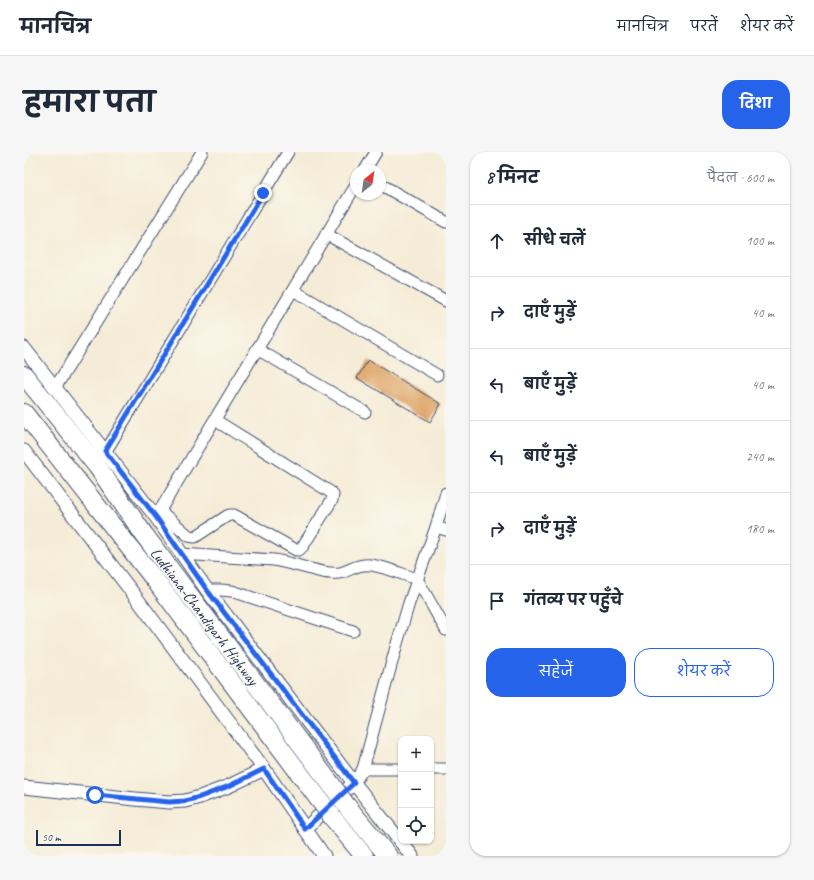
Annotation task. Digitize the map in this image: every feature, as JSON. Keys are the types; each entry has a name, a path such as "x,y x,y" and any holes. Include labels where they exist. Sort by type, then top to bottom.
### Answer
{"highway":[{"name":"Ludhiana-Chandigarh Highway","path":"24,375 101,458 145,536 262,690 346,805 388,856"},
{"path":"24,413 156,580 333,818 364,856"}],"street":[{"path":"55,388 202,152"},
{"path":"101,458 288,152"},
{"path":"369,164 376,152"},
{"path":"386,187 446,222"},
{"path":"158,514 350,194"},
{"path":"326,234 446,301"},
{"path":"293,290 437,375"},
{"path":"24,348 55,388 101,458 158,514 189,536 195,537 227,516 234,515 296,550 299,550 332,500 332,493 215,420"},
{"path":"257,349 365,412"},
{"path":"24,450 264,769 324,856"},
{"path":"305,829 354,783 363,769 396,647 417,579 441,529 445,498"},
{"path":"158,514 181,554 207,590 354,783 412,856"},
{"path":"181,554 274,560 333,574 343,573 364,564 375,565 417,579 446,630"},
{"path":"207,590 232,591 353,631"},
{"path":"24,787 169,802 185,801 229,786 264,769"},
{"path":"363,769 398,769"},
{"path":"434,769 446,769"}],"building":[{"path":"368,360 441,404 430,422 357,378"}],"route":[{"path":"95,795 169,802 185,801 229,786 264,769 305,829 354,783 207,590 156,517 105,451 263,193"}]}
